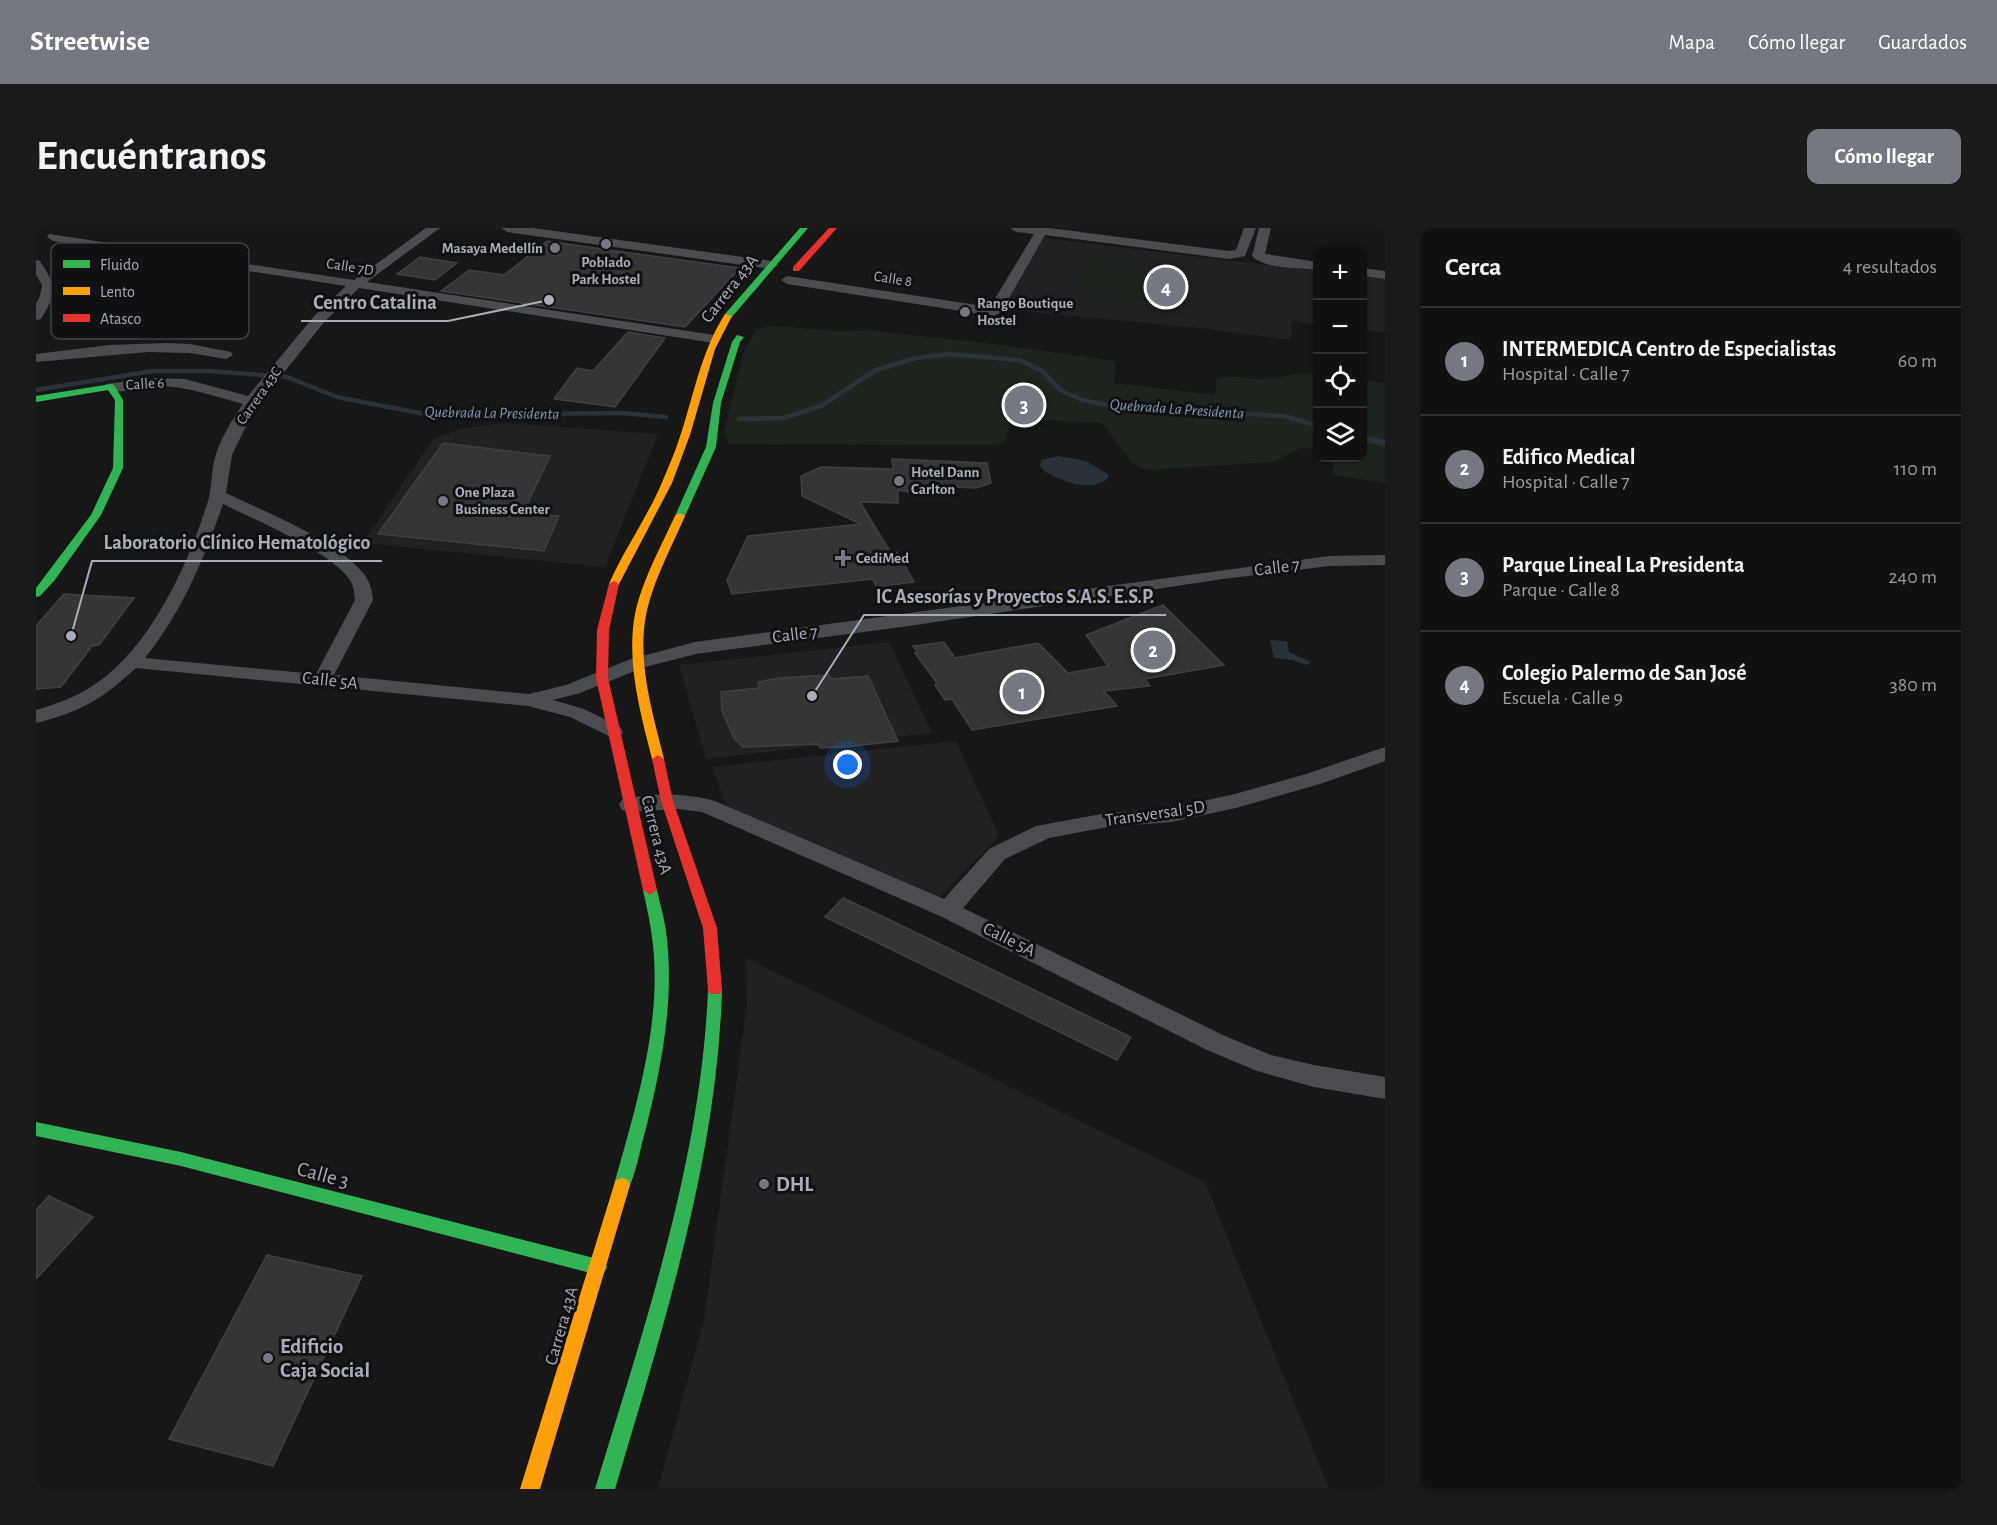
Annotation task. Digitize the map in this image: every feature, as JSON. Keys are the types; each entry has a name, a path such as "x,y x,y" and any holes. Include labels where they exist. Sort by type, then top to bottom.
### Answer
{"main road":[{"name":"Carrera 43A","path":"530,1489 556,1411 620,1195 643,1105 659,1018 661,958 659,932 648,874 602,678 601,644 608,602 627,556 655,509 681,446 692,401 714,339 730,313 804,228"},
{"path":"784,283 832,228"},
{"name":"Carrera 43A","path":"605,1489 664,1290 705,1106 712,1057 715,991 710,928 667,801 638,663 640,616 711,447 717,403 736,342 749,325"},
{"path":"36,594 50,579 96,515 118,468 119,400 111,387"},
{"name":"Calle 6","path":"36,399 111,387"},
{"name":"Calle 3","path":"36,1129 181,1159 598,1267"}],"street":[{"path":"52,243 70,228"},
{"name":"Carrera 43C","path":"36,717 58,713 87,700 131,662 169,611 206,534 218,495 223,459 240,419 326,311 355,284 434,228"},
{"path":"507,228 772,265"},
{"path":"1235,254 1250,228"},
{"path":"1263,258 1265,228"},
{"path":"1022,231 1042,230 1313,265"},
{"name":"Calle 8","path":"784,283 980,304 994,312 1042,230"},
{"path":"36,316 47,296 48,285 42,252"},
{"name":"Calle 7D","path":"249,273 355,284 714,339"},
{"path":"1367,273 1385,275"},
{"name":"Calle 6","path":"36,358 89,352 165,348 187,348 226,355"},
{"name":"Calle 6","path":"111,387 154,382 185,383 256,397"},
{"path":"218,495 307,541 345,564 358,576 363,587 364,600 322,680"},
{"name":"Calle 7","path":"602,678 638,663 695,648 902,621 1223,574 1329,561 1385,560"},
{"name":"Calle 5A","path":"131,662 529,700 577,713 613,732"},
{"name":"Calle 5A","path":"529,700 573,689 602,678"},
{"name":"Transversal 5D","path":"948,910 998,854 1044,831 1107,820 1172,815 1236,801 1313,779 1385,754"},
{"name":"Calle 5A","path":"630,805 687,801 707,806 948,910 1216,1043 1266,1064 1314,1076 1385,1088"}],"shaded area":[{"path":"1043,238 1313,271 1313,324 1292,321 1291,340 1200,328 1019,311 1005,302"},
{"path":"1085,263 1155,272 1146,299 1073,290"},
{"path":"1367,277 1385,279 1385,333 1367,331"},
{"path":"768,326 780,326 840,331 865,330 995,344 1115,361 1114,383 1215,395 1217,380 1223,378 1234,376 1265,379 1303,373 1313,374 1313,449 1300,448 1274,462 1145,470 1133,463 1102,423 1022,419 1012,420 1004,442 991,445 729,444 724,432 744,351 756,330"},
{"path":"1367,381 1385,383 1385,483 1334,475 1332,462 1367,462"},
{"path":"505,423 658,434 605,567 363,543 433,439 463,428"},
{"path":"1058,456 1086,461 1108,474 1108,478 1093,485 1075,484 1043,470 1040,465 1042,460"},
{"path":"1270,640 1287,641 1289,652 1311,662 1307,665 1274,658"},
{"path":"889,642 932,733 706,759 679,665"},
{"path":"956,741 999,836 938,898 727,808 712,767"},
{"path":"746,958 1205,1182 1329,1489 658,1489 704,1320 747,1005"}],"building":[{"path":"547,241 740,268 685,327 441,291 469,270 504,275"},
{"path":"420,257 457,263 435,280 397,274"},
{"path":"628,332 665,338 615,407 554,399 577,368 593,371"},
{"name":"One Plaza Business Center","path":"443,443 550,456 523,513 559,516 544,551 378,534"},
{"path":"892,459 987,463 991,483 976,488 955,487 946,492 927,495 898,490 898,503 860,502 891,553 897,552 914,582 876,587 873,579 732,594 727,580 748,536 861,524 802,496 801,476 821,467 893,469"},
{"path":"64,594 134,598 99,645 92,646 61,687 36,689 36,626"},
{"path":"1163,605 1224,665 1145,679 1150,686 1104,691 1117,706 972,730 952,699 945,700 935,685 937,683 915,653 918,653 913,646 944,642 955,658 1038,643 1068,673 1108,666 1086,635"},
{"path":"829,675 831,679 868,676 898,741 820,748 818,744 743,747 734,738 722,711 721,692 759,688 758,682 780,678"},
{"path":"843,898 1131,1037 1117,1060 825,917"},
{"path":"49,1196 93,1217 36,1279 36,1210"},
{"name":"Edificio Caja Social","path":"267,1255 362,1276 273,1466 169,1439"}],"waterway":[{"name":"Quebrada La Presidenta","path":"739,419 784,418 821,406 876,370 916,358 949,354 1019,360 1042,371 1060,390 1082,400 1118,407 1284,416 1313,425"},
{"name":"Quebrada La Presidenta","path":"36,390 153,371 209,371 287,377 337,397 430,415 622,413 666,417"},
{"name":"Quebrada La Presidenta","path":"1367,439 1385,443"}],"traffic: fast":[{"path":"728,316 804,228"},
{"path":"680,516 711,447 717,403 736,342 740,337"},
{"path":"36,399 111,387 119,400 118,468 96,515 50,579 36,594"},
{"path":"622,1185 646,1092 658,1025 662,961 659,931 650,890"},
{"path":"605,1489 672,1255 695,1153 707,1083 715,990"},
{"path":"36,1129 181,1159 598,1267"}],"traffic: slow":[{"path":"614,584 667,483 685,435 704,365 718,332 728,316"},
{"path":"658,759 642,689 638,637 646,595 680,516"},
{"path":"530,1489 622,1185"}],"traffic: jam":[{"path":"796,269 833,228"},
{"path":"614,584 603,630 602,678 650,890"},
{"path":"658,759 667,801 710,928 715,990"}],"place":[{"name":"Poblado Park Hostel","path":"606,244"},
{"name":"Masaya Medellín","path":"555,248"},
{"name":"Colegio Palermo de San José","path":"1166,287"},
{"name":"Centro Catalina","path":"549,300"},
{"name":"Rango Boutique Hostel","path":"965,312"},
{"name":"Parque Lineal La Presidenta","path":"1024,405"},
{"name":"Hotel Dann Carlton","path":"899,481"},
{"name":"One Plaza Business Center","path":"443,501"},
{"name":"CediMed","path":"843,558"},
{"name":"Laboratorio Clínico Hematológico","path":"71,636"},
{"name":"Edifico Medical","path":"1153,650"},
{"name":"INTERMEDICA Centro de Especialistas","path":"1022,692"},
{"name":"IC Asesorías y Proyectos S.A.S. E.S.P.","path":"812,696"},
{"name":"DHL","path":"764,1184"},
{"name":"Edificio Caja Social","path":"268,1358"}]}
